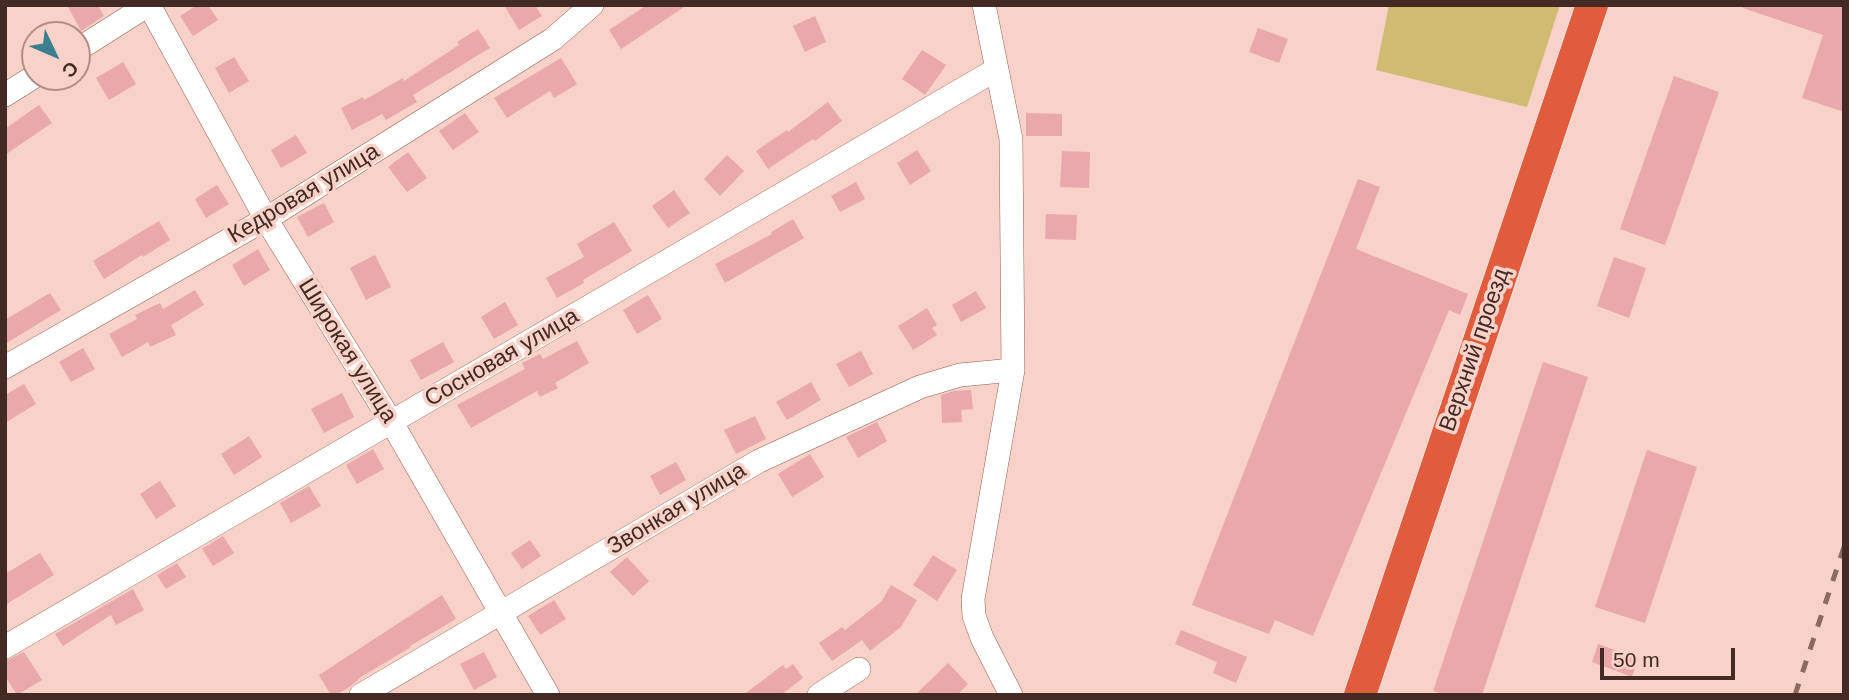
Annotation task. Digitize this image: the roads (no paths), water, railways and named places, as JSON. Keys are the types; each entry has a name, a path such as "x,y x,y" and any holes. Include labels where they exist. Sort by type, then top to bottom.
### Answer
{"highway":[{"name":"Верхний проезд","path":"1360,695 1592,5"}],"street":[{"path":"91,41 149,5"},
{"name":"Широкая улица","path":"149,5 266,219 503,612 548,695"},
{"name":"Кедровая улица","path":"5,367 266,219 553,39 592,5"},
{"path":"984,5 1011,139 1013,370 973,599 974,616 982,638 1011,695"},
{"name":"Сосновая улица","path":"5,647 997,69"},
{"path":"5,94 21,84"},
{"name":"Звонкая улица","path":"361,695 759,461 920,387 960,374 1013,370"},
{"path":"819,695 859,669"}],"railway":[{"path":"1795,695 1844,547"}]}
